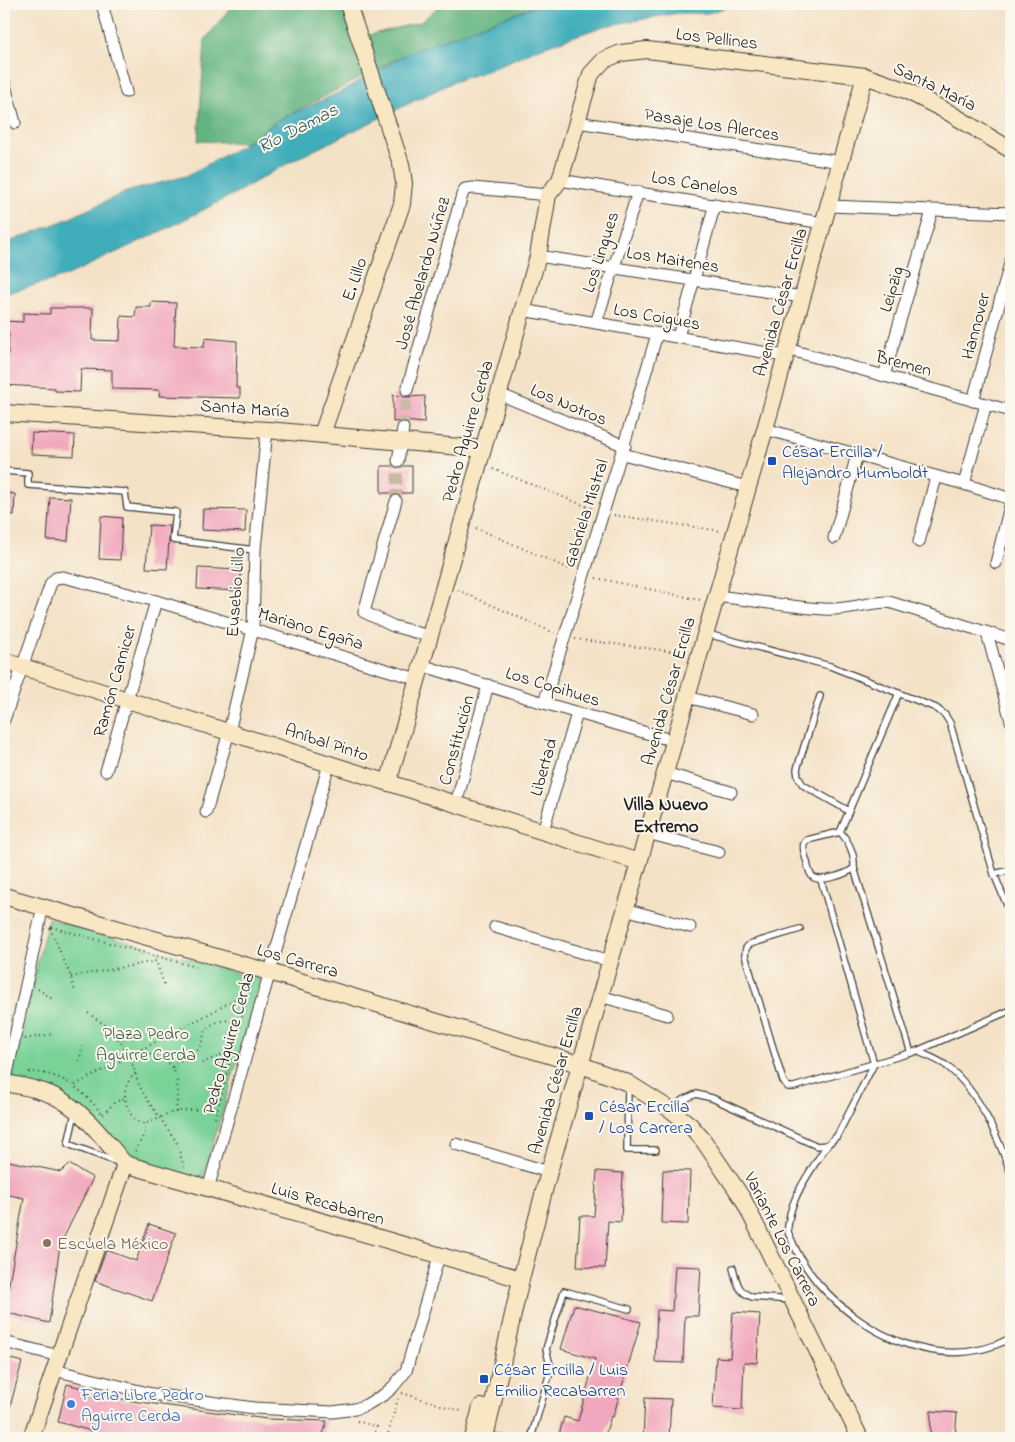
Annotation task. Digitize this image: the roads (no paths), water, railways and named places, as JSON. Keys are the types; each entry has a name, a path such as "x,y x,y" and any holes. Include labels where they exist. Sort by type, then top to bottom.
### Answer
{"street":[{"path":"102,4 126,92"},
{"name":"E. Lillo","path":"322,434 402,204 404,183 401,164 348,4"},
{"name":"Los Pellines","path":"585,92 591,74 604,60 622,53 648,50 865,76"},
{"name":"Santa María","path":"865,76 905,90 948,112 1011,150"},
{"name":"Avenida César Ercilla","path":"486,1437 520,1279 579,1064 765,429 865,76"},
{"path":"4,82 15,123"},
{"name":"Pedro Aguirre Cerda","path":"388,783 538,256 548,195 560,180 585,92"},
{"name":"Pasaje Los Alerces","path":"578,122 841,162"},
{"name":"Los Canelos","path":"560,180 823,223"},
{"name":"José Abelardo Núñez","path":"406,390 465,189 473,188 548,195"},
{"name":"Los Lingues","path":"596,323 638,192"},
{"path":"678,337 715,204"},
{"path":"829,206 1011,213"},
{"name":"Leipzig","path":"884,376 932,211"},
{"name":"Los Maitenes","path":"538,256 802,296"},
{"name":"Hannover","path":"973,401 1007,294 1011,260"},
{"name":"Los Coigues","path":"522,310 657,334 786,352"},
{"name":"Gabriela Mistral","path":"544,703 624,450 657,334"},
{"name":"Bremen","path":"786,352 884,376 1011,411"},
{"name":"Los Notros","path":"499,394 624,450 748,487"},
{"path":"964,484 986,404"},
{"name":"Santa María","path":"4,413 322,434 402,434 483,449"},
{"path":"765,429 964,484 1011,500 996,563"},
{"name":"Eusebio Lillo","path":"206,812 229,732 253,629 255,550 266,430"},
{"path":"398,461 402,434"},
{"path":"834,538 857,455"},
{"path":"919,542 936,477"},
{"path":"396,501 364,612 393,626 429,636"},
{"name":"Mariano Egaña","path":"21,666 51,583 56,578 62,577 419,672"},
{"path":"716,596 825,609 848,608 874,602 889,602 1011,640"},
{"name":"Ramón Carnicer","path":"106,771 156,601"},
{"path":"988,633 1011,721"},
{"name":"Aníbal Pinto","path":"4,661 639,862"},
{"path":"4,720 21,666"},
{"name":"Los Copihues","path":"419,672 488,685 674,741"},
{"name":"Constitución","path":"456,804 488,685"},
{"path":"687,697 753,714"},
{"name":"Libertad","path":"543,831 578,712"},
{"name":"Pedro Aguirre Cerda","path":"208,1189 259,974 329,764"},
{"path":"665,773 731,792"},
{"path":"647,833 719,852"},
{"name":"Los Carrera","path":"4,896 43,906 259,974 579,1064"},
{"path":"31,1438 125,1164 88,1122 62,1100 36,1090 4,1083 43,906"},
{"path":"625,909 690,927"},
{"path":"495,927 610,961"},
{"path":"600,996 667,1015"},
{"name":"Variante Los Carrera","path":"579,1064 628,1083 671,1110 690,1125 703,1140 743,1199 860,1438"},
{"path":"456,1144 549,1172"},
{"name":"Luis Recabarren","path":"125,1164 520,1279"},
{"path":"4,1342 57,1363 152,1394 254,1408 333,1412 355,1409 371,1403 385,1394 406,1370 440,1256"},
{"name":"Avenida César Ercilla","path":"486,1437 479,1416 487,1386 512,1318"}],"lane":[{"path":"4,471 28,473 28,485 125,492 127,507 176,512 173,540 255,550"},
{"path":"705,633 830,666 936,708 945,715 950,723 994,874 1011,915"},
{"path":"840,832 899,693"},
{"path":"820,696 796,769 798,777 803,785 849,811"},
{"path":"840,832 848,840 854,868 914,1052 947,1066 961,1080 980,1105 995,1133 1011,1173"},
{"path":"840,832 807,840 804,843 803,848 810,874 821,880 854,868"},
{"path":"994,874 1011,870"},
{"path":"821,880 874,1064 847,1120 837,1136 827,1145 801,1186 792,1207 788,1230 803,1264 825,1290 847,1311 872,1328 912,1347 941,1353 961,1352 996,1346 1011,1338"},
{"path":"800,929 750,944 746,948 745,955 783,1082 788,1087 794,1087 914,1052 1011,1010"},
{"path":"628,1083 627,1150 656,1150"},
{"path":"671,1110 681,1101 696,1094 712,1098 817,1146 827,1145"},
{"path":"76,1111 68,1144 125,1164"},
{"path":"733,1268 740,1290 746,1295 792,1300"},
{"path":"531,1438 551,1369 546,1350 564,1291 629,1309"}],"water":[{"name":"Río Damas","path":"541,4 739,4 708,13 678,13 604,26 534,50 489,70 453,82 290,162 172,226 66,276 4,294 4,244 70,218 126,192 186,176 245,144 277,121 338,93 410,52"}],"tunnel":[{"path":"403,428 407,390"},
{"path":"396,501 398,461"}],"place":[{"name":"César Ercilla / Alejandro Humboldt","path":"772,461"},
{"name":"César Ercilla / Los Carrera","path":"589,1116"},
{"name":"Escuela México","path":"47,1243"},
{"name":"César Ercilla / Luis Emilio Recabarren","path":"484,1379"},
{"name":"Feria Libre Pedro Aguirre Cerda","path":"71,1404"}],"district":[{"name":"Villa Nuevo Extremo","path":"666,814"}],"park label":[{"name":"Plaza Pedro Aguirre Cerda","path":"146,1043"}]}
